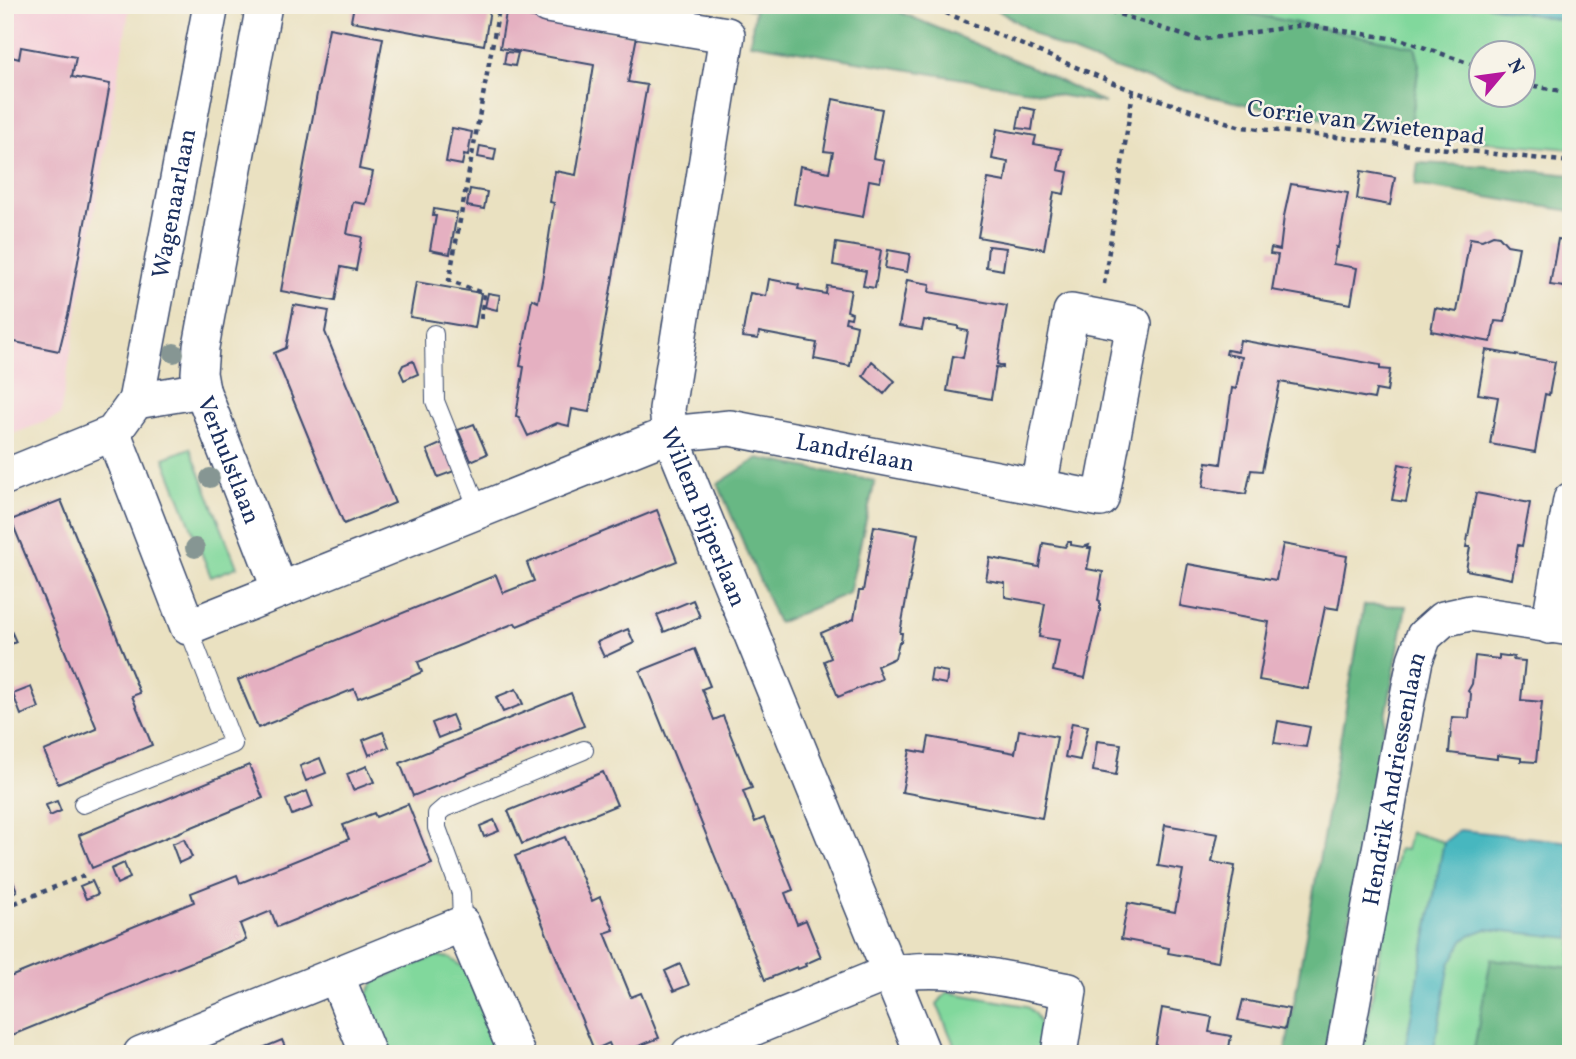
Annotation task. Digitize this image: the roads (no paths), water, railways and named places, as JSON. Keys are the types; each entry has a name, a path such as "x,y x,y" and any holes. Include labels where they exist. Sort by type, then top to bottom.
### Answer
{"street":[{"name":"Wagenaarlaan","path":"136,401 211,5"},
{"path":"202,390 199,373 201,347 264,5"},
{"name":"Willem Pijperlaan","path":"547,5 727,35 667,408 670,434 923,1054"},
{"name":"Landrélaan","path":"670,434 730,428 1101,499 1134,324 1071,312 1039,487"},
{"name":"Verhulstlaan","path":"136,401 202,390 280,590"},
{"path":"5,477 113,433 136,401"},
{"path":"113,433 188,627 670,434"},
{"name":"Hendrik Andriessenlaan","path":"1343,1054 1406,706 1415,660 1424,636 1443,619 1470,613 1560,627 1571,500"},
{"path":"141,1054 462,924 517,1054"},
{"path":"689,1054 889,974 952,970 1069,991 1059,1054"},
{"path":"336,975 368,1054"}],"lane":[{"path":"434,334 435,401 478,509"},
{"path":"83,804 233,744 188,627"},
{"path":"462,924 461,893 437,828 437,814 444,808 584,750"}],"water":[{"path":"1485,5 1571,5 1571,22"},
{"path":"1460,830 1571,842 1571,938 1486,929 1470,935 1462,942 1450,964 1433,1054 1404,1054 1444,842"}]}
